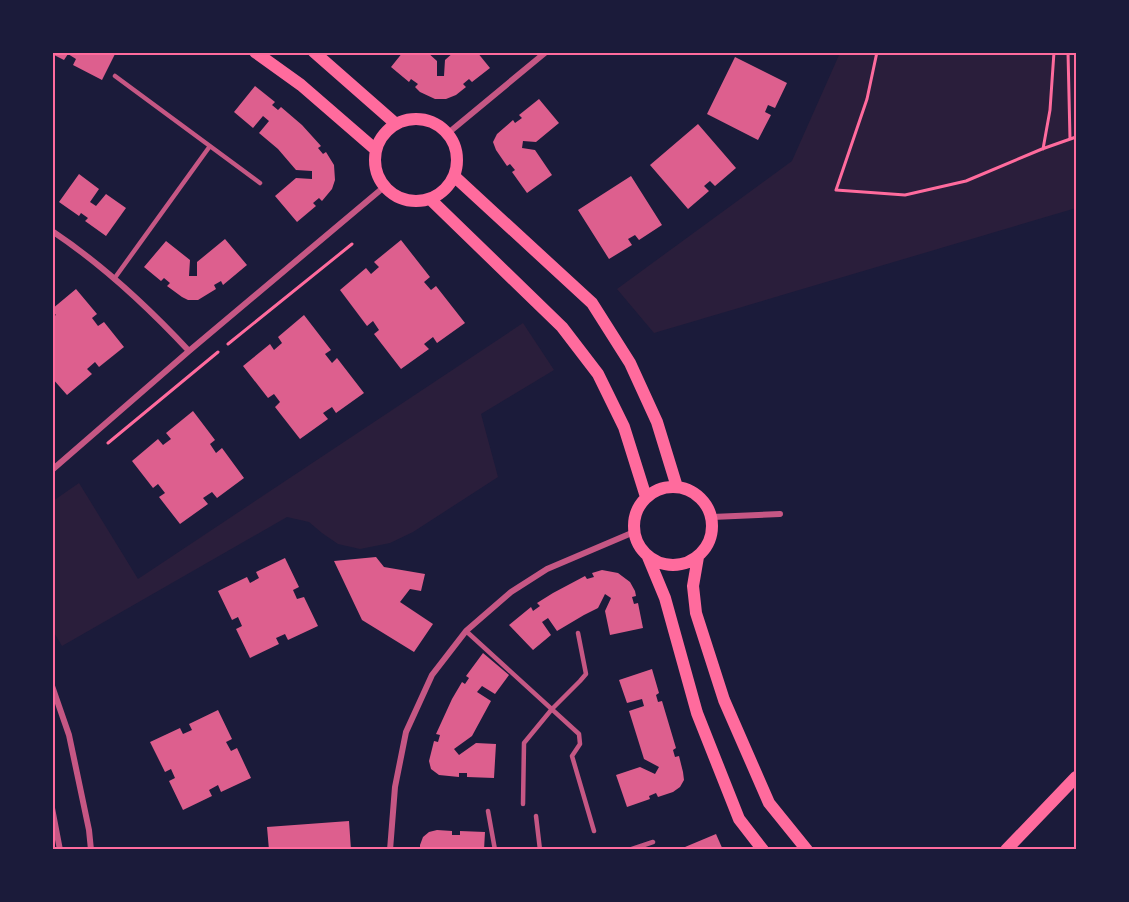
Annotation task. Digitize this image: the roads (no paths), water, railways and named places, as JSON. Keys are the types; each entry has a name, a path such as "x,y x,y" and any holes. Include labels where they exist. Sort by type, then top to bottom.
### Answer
{"main road":[{"path":"255,52 301,85 376,150"},
{"path":"314,52 396,124"},
{"path":"405,120 423,120 440,127 453,143 457,165 454,176 444,190 430,199 410,201 401,199 384,187 379,179 374,160 376,150 383,135 396,124 405,120"},
{"path":"454,176 592,303 630,363 657,422 678,487"},
{"path":"430,199 562,327 598,374 624,426 646,497"},
{"path":"648,557 673,566 686,564 699,557 711,539 713,528 712,517 703,500 687,489 678,487 661,489 646,497 640,504 634,522 634,532 642,550 648,557 665,598 698,713 739,819 763,849"},
{"path":"699,557 693,586 696,613 724,700 769,803 807,849"},
{"path":"1006,849 1077,777"}],"street":[{"path":"447,134 546,52"},
{"path":"52,470 384,187"},
{"path":"52,231 128,290 189,351"},
{"path":"712,517 780,514"},
{"path":"390,849 395,786 406,732 432,675 466,631 511,592 547,569 634,532"},
{"path":"52,686 69,735 91,849"},
{"path":"52,808 60,849"}],"lane":[{"path":"115,76 260,183"},
{"path":"114,279 210,146"},
{"path":"466,631 579,734 580,744 572,756 594,831"},
{"path":"523,804 524,743 552,709 586,674 578,633"},
{"path":"488,811 495,849"},
{"path":"536,816 540,849"},
{"path":"630,849 653,842"}]}
